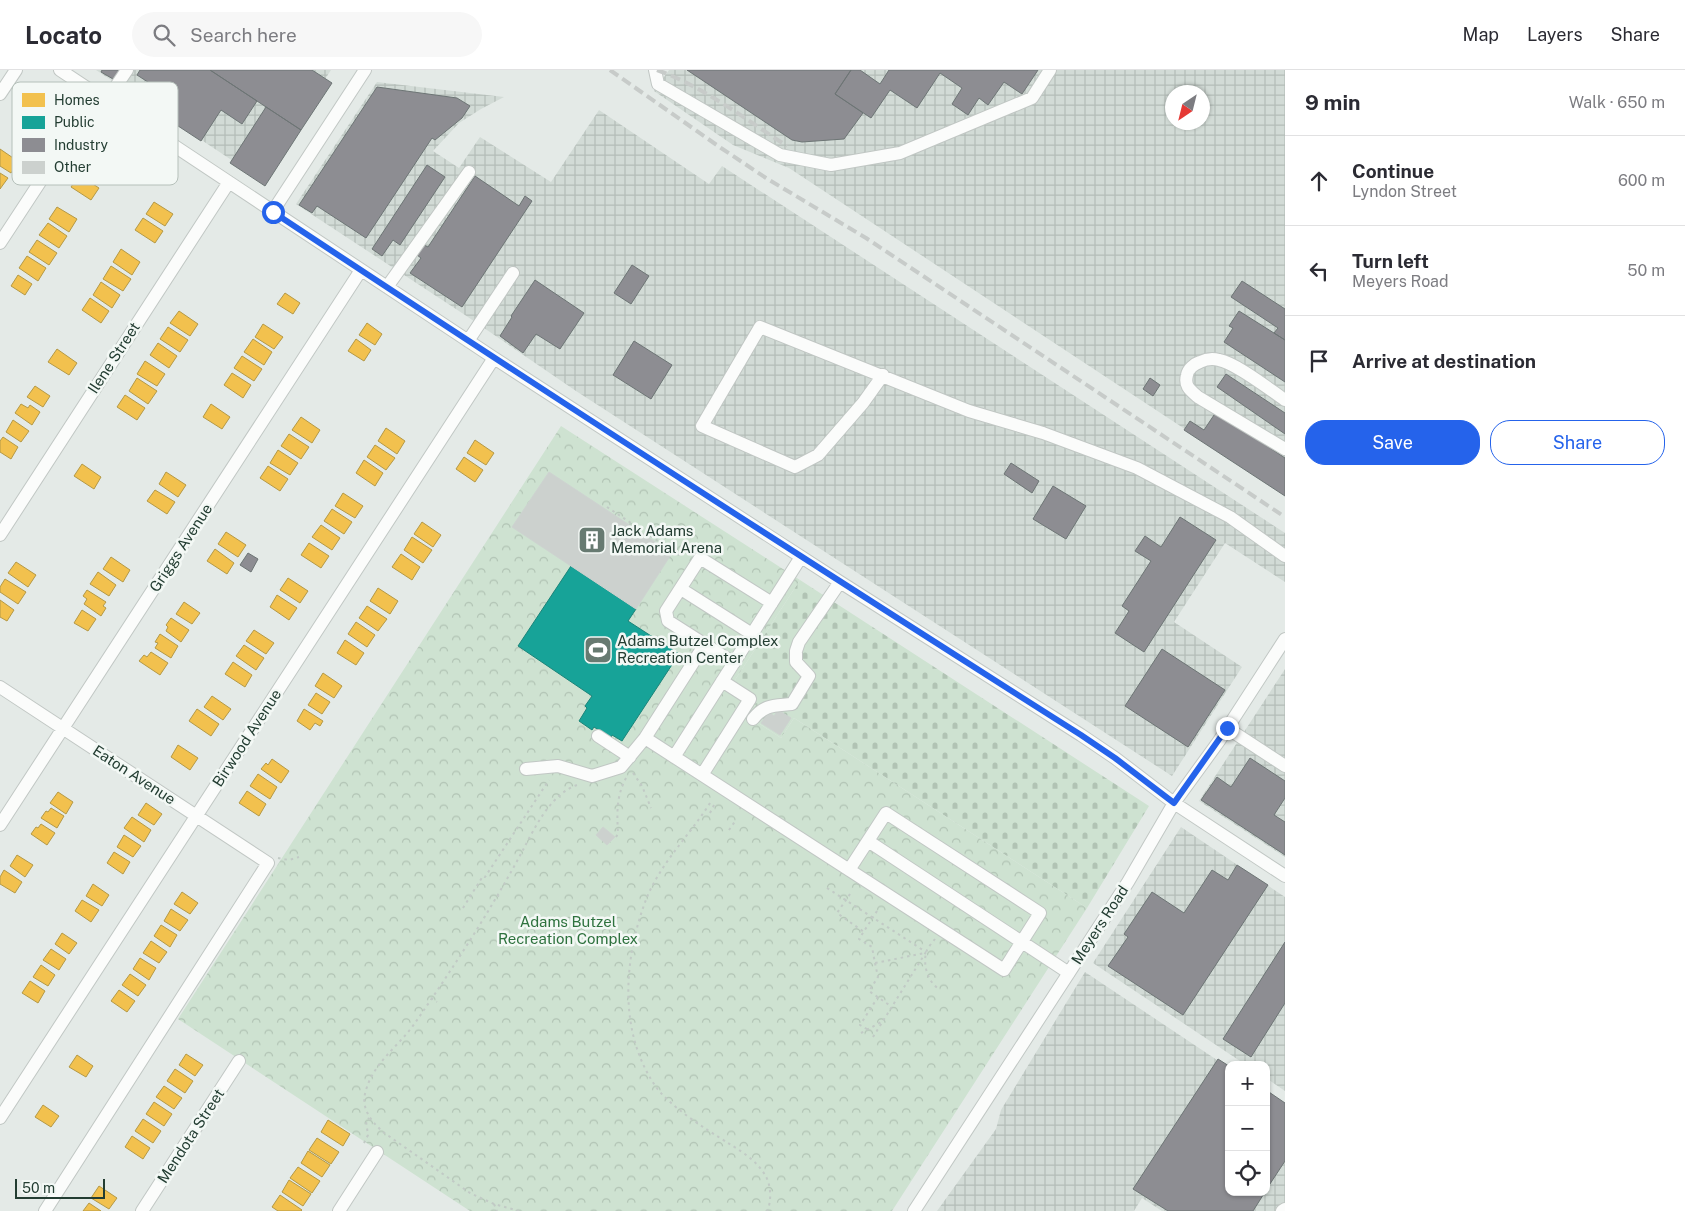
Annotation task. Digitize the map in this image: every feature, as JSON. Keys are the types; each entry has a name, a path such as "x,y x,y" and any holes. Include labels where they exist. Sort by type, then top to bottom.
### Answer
{"street":[{"path":"0,94 16,70"},
{"path":"60,70 78,82"},
{"path":"116,82 127,70"},
{"path":"273,212 365,70"},
{"path":"655,70 658,84 780,155 831,165 900,153 1032,98 1050,70"},
{"path":"178,149 494,358 801,557 1081,735 1122,762 1174,803 1285,876"},
{"path":"386,287 469,172"},
{"name":"Ilene Street","path":"0,535 229,182"},
{"path":"0,243 40,185"},
{"name":"Griggs Avenue","path":"0,826 361,270"},
{"path":"468,341 513,273"},
{"path":"882,375 863,404 818,455 795,467 702,426 760,327 882,375 969,411 1044,433 1137,468 1230,517 1285,556"},
{"name":"Birwood Avenue","path":"0,1118 494,358"},
{"path":"1285,400 1230,364 1220,360 1207,359 1196,364 1187,372 1185,382 1188,389 1198,397 1285,449"},
{"path":"674,757 801,557"},
{"path":"734,663 668,621 666,611 700,558 772,603"},
{"path":"753,720 768,706 789,709 809,676 796,662 796,651 799,642 840,582"},
{"path":"681,589 752,634"},
{"path":"526,769 558,766 592,776 629,763 705,644"},
{"name":"Meyers Road","path":"914,1211 1128,882 1174,803 1283,645"},
{"path":"702,775 750,699 722,681"},
{"name":"Eaton Avenue","path":"0,687 268,863"},
{"path":"1227,728 1285,766"},
{"path":"598,736 629,763"},
{"path":"645,738 941,930 1004,970 1040,913 886,813 849,870"},
{"path":"868,841 1069,973"},
{"path":"45,1211 268,863"},
{"name":"Mendota Street","path":"142,1211 239,1061"},
{"path":"339,1211 377,1152"}],"path":[{"path":"607,507 682,557"},
{"path":"629,763 642,786 651,808"},
{"path":"616,837 618,834 617,803 629,763"},
{"path":"463,908 558,766"},
{"path":"519,1211 494,1204 470,1193 414,1155 383,1132 369,1118 364,1102 369,1081 375,1070 385,1056 408,1032 431,998 497,895 547,810 559,795 568,788 582,784 592,776"},
{"path":"710,803 685,840 672,854 652,885 644,907 631,959 629,986 630,1024 638,1051 655,1086 703,1127 752,1160 766,1176 770,1193 770,1205 767,1211"},
{"path":"710,813 714,805"},
{"path":"729,830 736,820"},
{"path":"268,863 274,858 288,860 299,857"},
{"path":"827,888 926,952"},
{"path":"850,894 837,913 864,932"},
{"path":"497,895 502,898"},
{"path":"877,911 859,939 872,947 878,977 869,991 892,1007"},
{"path":"873,1037 941,930"},
{"path":"875,963 926,952"},
{"path":"926,952 927,972 930,980 939,989"},
{"path":"867,1029 860,1025 878,997"},
{"path":"431,998 437,1002"},
{"path":"861,1033 884,1021"},
{"path":"364,1143 368,1135 366,1122 369,1118"},
{"path":"494,1204 497,1211"}],"shaded area":[{"path":"96,70 331,70 260,179 178,124 178,82 114,82"},
{"path":"669,70 1285,70 1285,495 789,168 733,145 654,91"},
{"path":"377,82 504,97 459,123 433,151 459,168 480,137 551,182 599,110 709,184 722,166 1285,533 1285,582 1225,543 1174,622 1242,667 1172,776 576,391 465,315 296,204"},
{"path":"1285,669 1285,857 1199,801"},
{"path":"1181,827 1285,897 1285,1091 1270,1081 1270,1061 1240,1061 1093,963"},
{"path":"1085,972 1225,1065 1225,1196 1270,1196 1270,1096 1285,1106 1285,1211 1162,1211 1142,1198 1134,1211 937,1211 996,1129 1001,1110"}],"green space":[{"name":"Adams Butzel Recreation Complex","path":"561,426 800,580 735,680 761,697 749,717 781,738 794,718 1087,908 892,1211 470,1211 178,1019"},
{"path":"800,580 1149,806 1087,908 794,718 781,738 749,717 735,680"}],"building: Homes":[{"path":"0,149 12,157 12,172 11,173 0,166"},
{"path":"0,173 8,178 0,189"},
{"path":"72,185 94,185 99,188 91,200 71,187"},
{"path":"154,202 173,214 165,226 146,214"},
{"path":"57,207 77,219 69,232 49,219"},
{"path":"143,218 163,231 155,243 135,230"},
{"path":"48,223 67,236 59,248 39,235"},
{"path":"37,240 57,253 49,265 29,252"},
{"path":"121,249 140,262 132,275 113,262"},
{"path":"27,256 46,268 38,281 19,268"},
{"path":"111,266 131,279 123,291 103,279"},
{"path":"18,275 32,284 25,295 11,286"},
{"path":"101,282 120,295 112,308 93,295"},
{"path":"285,293 300,303 293,314 277,304"},
{"path":"90,298 109,311 101,323 82,310"},
{"path":"179,311 198,324 190,336 170,323"},
{"path":"367,323 382,334 375,345 359,335"},
{"path":"263,324 283,337 274,349 255,337"},
{"path":"168,327 188,340 180,352 160,339"},
{"path":"253,339 272,352 264,365 244,352"},
{"path":"356,339 371,350 364,361 348,351"},
{"path":"158,343 177,356 169,368 150,355"},
{"path":"57,349 77,363 69,375 48,362"},
{"path":"242,356 262,369 254,381 234,368"},
{"path":"145,361 165,374 157,386 137,374"},
{"path":"232,373 251,385 243,398 224,385"},
{"path":"137,378 157,391 148,404 129,391"},
{"path":"35,386 50,396 43,407 27,397"},
{"path":"125,395 145,408 137,420 117,407"},
{"path":"21,404 28,408 30,405 40,412 32,425 15,413"},
{"path":"211,404 230,417 222,429 203,417"},
{"path":"301,417 320,430 312,443 292,430"},
{"path":"13,420 29,431 21,442 6,432"},
{"path":"386,428 405,441 397,454 378,441"},
{"path":"289,434 309,447 301,459 281,446"},
{"path":"3,437 18,447 11,459 0,452 0,441"},
{"path":"475,440 494,453 486,465 467,453"},
{"path":"375,445 395,458 386,470 367,457"},
{"path":"278,450 298,463 290,475 270,463"},
{"path":"464,457 483,470 475,482 456,469"},
{"path":"364,460 383,473 375,486 356,473"},
{"path":"82,464 101,477 94,489 74,476"},
{"path":"268,466 288,479 280,491 260,478"},
{"path":"166,472 186,485 178,497 159,484"},
{"path":"155,490 175,502 167,514 147,501"},
{"path":"343,493 363,506 355,518 335,506"},
{"path":"332,509 352,522 344,534 324,521"},
{"path":"422,522 441,535 433,547 414,534"},
{"path":"321,525 340,538 332,550 312,537"},
{"path":"226,532 246,545 238,557 218,544"},
{"path":"412,537 432,550 423,563 404,550"},
{"path":"309,543 329,556 321,568 301,555"},
{"path":"215,549 234,563 227,574 207,561"},
{"path":"401,554 420,567 412,580 392,567"},
{"path":"111,557 130,570 123,582 103,569"},
{"path":"16,562 36,575 28,587 8,573"},
{"path":"98,572 116,585 109,596 90,584"},
{"path":"288,578 308,591 300,603 280,590"},
{"path":"5,579 26,592 18,604 0,592 0,587"},
{"path":"378,588 398,601 390,614 370,601"},
{"path":"87,590 106,602 103,606 106,608 101,616 84,604 87,599 83,596"},
{"path":"277,595 297,608 289,620 270,607"},
{"path":"0,600 14,610 7,621 0,617"},
{"path":"184,602 200,613 192,624 176,614"},
{"path":"367,606 387,619 378,631 359,618"},
{"path":"82,610 96,619 88,631 74,623"},
{"path":"171,618 189,630 181,642 166,631 168,627 166,625"},
{"path":"356,622 375,635 367,647 348,634"},
{"path":"254,630 274,643 266,654 246,641"},
{"path":"160,634 178,646 171,658 155,648 158,643 155,642"},
{"path":"345,640 364,653 356,665 337,653"},
{"path":"244,645 264,658 256,670 236,656"},
{"path":"151,652 168,663 160,675 139,661 144,655 147,657"},
{"path":"233,662 252,675 245,687 225,674"},
{"path":"323,673 342,686 334,698 315,686"},
{"path":"316,693 330,702 322,714 308,705"},
{"path":"212,696 231,709 223,720 204,707"},
{"path":"197,709 219,724 211,736 189,721"},
{"path":"304,709 323,721 320,726 315,723 310,730 297,721"},
{"path":"178,745 198,758 190,770 171,757"},
{"path":"272,759 289,771 281,783 261,769 266,763 268,765"},
{"path":"258,774 277,787 270,799 250,786"},
{"path":"247,791 266,804 259,816 239,803"},
{"path":"58,792 73,802 66,814 50,803"},
{"path":"146,803 162,814 154,825 138,815"},
{"path":"51,808 64,816 57,828 41,818"},
{"path":"132,817 151,830 144,842 124,828"},
{"path":"41,824 55,833 47,845 31,834"},
{"path":"124,835 141,846 133,857 117,847"},
{"path":"114,852 130,862 123,874 107,863"},
{"path":"17,855 33,865 25,877 10,866"},
{"path":"4,870 22,882 15,893 0,884 0,877"},
{"path":"93,884 109,895 102,906 86,896"},
{"path":"182,892 198,903 190,914 174,904"},
{"path":"82,900 99,910 91,922 75,911"},
{"path":"171,909 188,920 180,931 164,921"},
{"path":"161,925 177,935 170,947 154,936"},
{"path":"62,933 77,943 69,954 55,944"},
{"path":"151,941 167,952 159,963 143,953"},
{"path":"51,949 66,959 59,970 43,960"},
{"path":"140,958 156,968 149,980 133,969"},
{"path":"41,965 55,975 48,986 33,977"},
{"path":"130,974 146,985 138,996 122,985"},
{"path":"30,981 45,991 38,1003 22,993"},
{"path":"119,990 135,1001 127,1012 111,1001"},
{"path":"186,1054 203,1065 195,1076 179,1065"},
{"path":"77,1055 93,1066 86,1077 69,1067"},
{"path":"175,1069 193,1081 185,1093 167,1081"},
{"path":"164,1086 182,1098 174,1109 156,1097"},
{"path":"154,1102 172,1114 164,1126 146,1114"},
{"path":"43,1105 59,1116 51,1127 35,1117"},
{"path":"143,1119 161,1131 153,1143 135,1131"},
{"path":"328,1120 350,1134 343,1146 321,1132"},
{"path":"132,1136 150,1148 143,1159 125,1147"},
{"path":"317,1138 339,1152 331,1164 309,1150"},
{"path":"308,1151 330,1165 322,1177 301,1163"},
{"path":"298,1167 320,1181 312,1193 290,1178"},
{"path":"289,1180 311,1194 303,1206 282,1192"},
{"path":"99,1186 117,1198 109,1209 91,1198"},
{"path":"280,1195 302,1210 278,1211 272,1207"},
{"path":"89,1203 101,1211 83,1211"}],"building: Public":[{"name":"Adams Butzel Complex Recreation Center","path":"571,566 636,609 628,621 679,654 622,741 612,735 611,738 594,727 592,730 579,721 587,708 585,706 592,696 518,646"}],"building: Industry":[{"path":"102,70 120,70 113,79 101,72"},
{"path":"140,70 210,70 257,101 242,124 221,110 201,141 178,126 178,82 148,82 137,75"},
{"path":"210,70 312,70 332,83 301,130"},
{"path":"687,70 851,70 835,94 863,113 844,139 802,142 792,140"},
{"path":"851,70 860,70 880,84 889,70 1038,70 1022,94 1004,82 988,105 979,98 968,115 952,104 962,88 940,73 917,108 890,90 871,118 835,94"},
{"path":"377,87 457,98 470,106 462,118 435,140 432,138 366,238 317,206 312,213 299,205"},
{"path":"266,107 301,130 265,186 230,163"},
{"path":"427,165 445,177 400,245 393,240 382,256 372,249"},
{"path":"475,176 519,206 525,196 532,201 462,307 410,273 421,258 417,255 424,245 428,247"},
{"path":"632,265 649,276 631,304 614,293"},
{"path":"535,280 584,313 560,349 536,334 523,353 500,336"},
{"path":"1242,281 1285,309 1285,340 1274,333 1278,328 1231,297"},
{"path":"1239,311 1285,340 1285,382 1224,342 1233,328 1229,326"},
{"path":"634,341 672,365 651,399 613,375"},
{"path":"1226,374 1285,413 1285,434 1217,387"},
{"path":"1150,378 1160,385 1153,396 1143,389"},
{"path":"1216,412 1285,458 1285,496 1184,430 1190,421 1204,430"},
{"path":"1011,463 1039,481 1032,493 1004,474"},
{"path":"1053,486 1086,506 1066,539 1033,519"},
{"path":"1180,517 1216,540 1144,652 1115,633 1129,611 1122,606 1151,561 1135,551 1145,536 1161,547"},
{"path":"248,553 258,559 251,572 240,565"},
{"path":"1162,649 1225,690 1188,747 1125,706"},
{"path":"1250,758 1285,781 1285,798 1274,815 1285,822 1285,855 1201,800 1217,777 1231,787"},
{"path":"1237,865 1268,885 1183,1015 1108,966 1128,937 1124,934 1152,892 1184,913 1212,870 1228,880"},
{"path":"1285,942 1285,1003 1251,1057 1223,1039"},
{"path":"1218,1059 1225,1063 1225,1196 1262,1196 1253,1211 1168,1211 1133,1189"},
{"path":"1270,1093 1285,1103 1285,1161 1270,1184"}],"building: Other":[{"name":"Jack Adams Memorial Arena","path":"549,472 672,553 636,609 512,527"},
{"path":"778,710 791,718 780,735 761,723 769,712 774,716"},
{"path":"603,827 615,837 607,845 596,835"}],"railway":[{"path":"610,70 766,178 866,238 1285,517"},
{"path":"657,70 708,94 787,146"}],"place":[{"name":"Jack Adams Memorial Arena","path":"592,540"},
{"name":"Adams Butzel Complex Recreation Center","path":"598,650"}],"route":[{"path":"273,212 840,582 1081,735 1140,776 1174,803 1227,728"}]}
